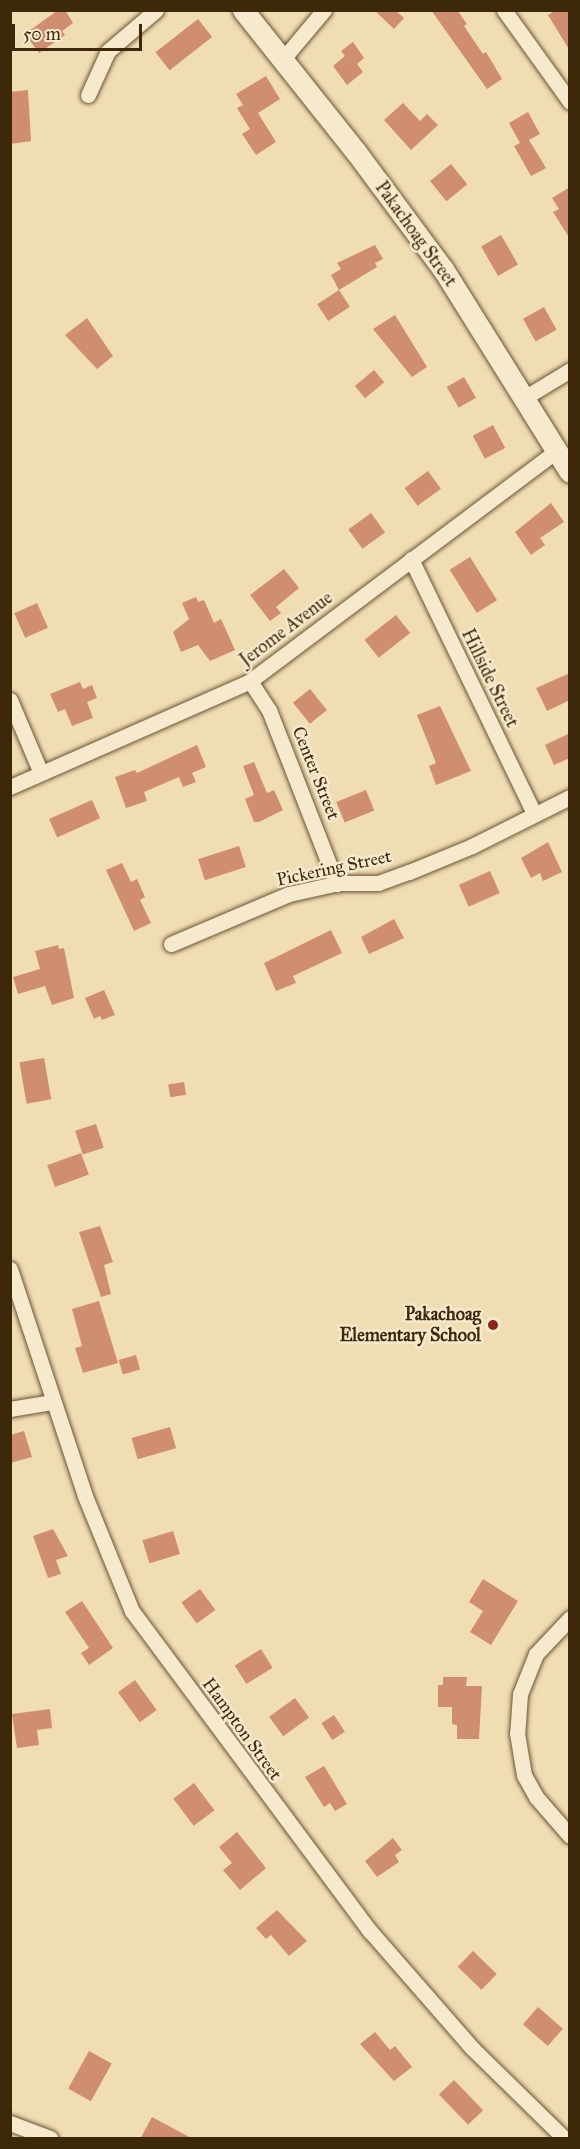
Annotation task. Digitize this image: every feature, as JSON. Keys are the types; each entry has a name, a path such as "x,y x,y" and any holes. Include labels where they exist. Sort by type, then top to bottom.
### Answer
{"street":[{"path":"88,95 108,51 156,10"},
{"name":"Pakachoag Street","path":"243,10 443,269 570,472"},
{"path":"283,59 324,10"},
{"path":"504,10 570,102"},
{"path":"524,398 570,370"},
{"name":"Jerome Avenue","path":"10,787 250,681 556,451"},
{"name":"Hillside Street","path":"411,560 534,814"},
{"name":"Center Street","path":"250,681 269,710 337,884"},
{"path":"10,700 41,773"},
{"name":"Pickering Street","path":"171,944 289,894 337,884 378,883 409,872 570,797"},
{"name":"Hampton Street","path":"10,1269 52,1402 113,1573 132,1611 370,1931 431,2004 564,2139"},
{"path":"10,1409 52,1402"},
{"path":"570,1618 551,1635 532,1663 520,1694 517,1733 524,1775 537,1798 570,1836"},
{"path":"10,2123 50,2139"}],"building":[{"path":"58,10 65,10 73,23 62,31 65,35 39,53 25,34"},
{"path":"374,10 395,10 404,18 394,29"},
{"path":"431,10 457,10 467,24 464,26 483,54 486,52 502,79 487,89"},
{"path":"556,10 570,10 570,51 548,15"},
{"path":"198,19 212,37 170,70 155,52"},
{"path":"353,42 364,58 357,64 363,72 347,85 333,66 345,56 341,51"},
{"path":"266,76 280,99 258,113 276,142 256,155 242,134 250,129 237,108 243,105 236,94"},
{"path":"28,90 31,141 10,144 10,92"},
{"path":"403,103 420,121 427,114 438,125 411,150 384,120"},
{"path":"528,112 540,134 529,140 546,168 531,176 514,146 520,143 509,123"},
{"path":"451,164 467,184 446,201 430,181"},
{"path":"570,187 570,239 553,212 559,209 552,198"},
{"path":"501,235 518,264 498,276 481,246"},
{"path":"375,245 383,259 375,263 377,267 339,290 331,275 341,269 337,263"},
{"path":"339,290 350,307 328,321 317,304"},
{"path":"544,307 557,330 536,341 523,319"},
{"path":"395,315 427,367 412,377 373,329"},
{"path":"87,318 113,356 97,369 65,335"},
{"path":"374,370 384,382 365,398 355,386"},
{"path":"464,377 476,398 459,408 447,387"},
{"path":"493,425 505,448 485,459 473,436"},
{"path":"428,471 441,489 417,506 405,488"},
{"path":"551,503 564,522 540,538 545,545 531,555 515,532"},
{"path":"371,513 385,532 362,549 348,529"},
{"path":"470,557 497,600 477,613 450,570"},
{"path":"284,569 299,588 276,607 281,613 270,621 250,595"},
{"path":"196,597 198,602 204,600 214,623 221,619 235,650 210,661 198,645 181,652 173,632 189,619 182,603"},
{"path":"37,603 48,628 25,638 14,613"},
{"path":"396,615 410,633 379,658 364,640"},
{"path":"570,673 570,700 547,711 536,688"},
{"path":"80,682 83,689 92,685 97,698 87,702 93,718 72,726 65,709 58,712 50,694"},
{"path":"310,689 327,710 310,724 293,703"},
{"path":"440,706 471,771 436,785 429,766 436,763 417,715"},
{"path":"570,733 570,758 554,765 545,745"},
{"path":"197,745 206,767 192,773 196,782 183,787 179,777 144,792 147,801 126,808 115,777 135,770 137,773"},
{"path":"254,762 267,793 274,790 283,810 259,822 254,822 245,799 254,795 243,766"},
{"path":"366,790 374,810 345,822 336,802"},
{"path":"92,800 100,818 57,837 49,819"},
{"path":"548,842 562,872 543,881 540,873 531,878 521,858"},
{"path":"239,846 246,867 205,880 198,859"},
{"path":"122,863 131,882 137,879 145,897 140,900 151,923 134,931 106,870"},
{"path":"490,871 500,893 469,907 459,885"},
{"path":"394,919 404,938 369,954 361,937"},
{"path":"331,930 342,953 293,976 296,983 276,991 264,963"},
{"path":"58,945 59,949 64,948 74,998 52,1005 45,986 18,994 13,977 40,969 35,951"},
{"path":"104,990 115,1015 102,1020 100,1016 94,1019 85,998"},
{"path":"44,1058 51,1099 27,1104 19,1062"},
{"path":"184,1082 186,1095 170,1097 168,1085"},
{"path":"96,1124 104,1148 83,1155 75,1131"},
{"path":"81,1153 89,1175 55,1187 47,1165"},
{"path":"100,1226 113,1262 104,1265 111,1294 101,1297 79,1232"},
{"path":"99,1301 118,1363 83,1373 75,1348 82,1346 72,1309"},
{"path":"136,1355 140,1369 123,1374 119,1360"},
{"path":"170,1427 176,1448 138,1459 132,1438"},
{"path":"24,1431 32,1457 10,1463 10,1435"},
{"path":"53,1529 68,1556 56,1560 61,1574 48,1578 33,1536"},
{"path":"173,1531 180,1554 149,1563 142,1540"},
{"path":"483,1579 518,1601 491,1645 470,1632 483,1611 469,1602"},
{"path":"200,1589 215,1610 197,1624 181,1603"},
{"path":"82,1601 113,1648 89,1665 81,1653 89,1648 65,1612"},
{"path":"261,1649 273,1668 246,1684 235,1665"},
{"path":"443,1677 467,1677 466,1686 482,1686 479,1739 457,1739 457,1725 452,1724 452,1707 438,1707 438,1685 443,1685"},
{"path":"135,1680 157,1710 140,1722 118,1692"},
{"path":"295,1698 309,1717 283,1736 269,1717"},
{"path":"50,1709 52,1728 37,1730 39,1745 17,1748 12,1714"},
{"path":"334,1715 345,1732 332,1740 321,1723"},
{"path":"324,1766 347,1804 335,1811 330,1803 324,1807 305,1777"},
{"path":"194,1783 214,1810 194,1826 173,1799"},
{"path":"237,1832 266,1868 240,1890 223,1870 232,1863 219,1847"},
{"path":"393,1838 402,1850 395,1855 399,1862 377,1877 365,1861"},
{"path":"277,1910 307,1941 289,1956 271,1935 266,1939 256,1928"},
{"path":"473,1951 497,1974 481,1990 458,1967"},
{"path":"538,2007 563,2029 548,2046 523,2024"},
{"path":"375,2032 390,2050 395,2046 412,2067 394,2081 360,2044"},
{"path":"89,2051 112,2064 91,2101 68,2089"},
{"path":"454,2080 483,2110 468,2125 439,2095"},
{"path":"152,2117 193,2139 140,2139"}],"place":[{"name":"Pakachoag Elementary School","path":"493,1325"}]}
